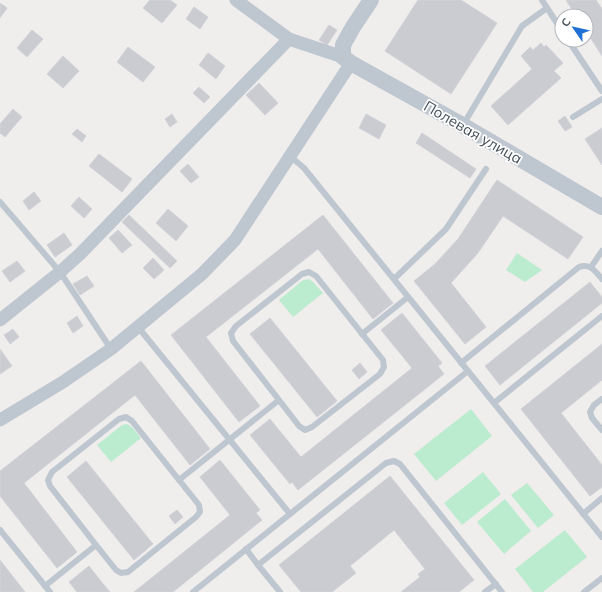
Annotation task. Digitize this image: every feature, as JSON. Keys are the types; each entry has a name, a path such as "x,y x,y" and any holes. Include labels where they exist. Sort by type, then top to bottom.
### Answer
{"street":[{"path":"236,0 289,39 347,60"},
{"path":"0,420 63,382 111,349 202,274 221,256 235,240 291,157 347,60 344,45 353,27 371,0"},
{"path":"0,320 80,254 289,39"},
{"name":"Полевая улица","path":"347,60 463,125 602,207"}],"lane":[{"path":"542,0 554,19"},
{"path":"463,125 522,26 547,8"},
{"path":"573,48 602,92"},
{"path":"573,117 602,99"},
{"path":"291,157 304,168 602,537"},
{"path":"394,280 446,229 486,170"},
{"path":"0,202 60,272 111,349"},
{"path":"591,267 602,251"},
{"path":"461,363 579,267 584,265 591,267 602,279"},
{"path":"309,272 316,276 383,360 384,367 380,374 312,427 305,430 299,426 279,400 233,341 231,333 236,326 302,274 309,272"},
{"path":"362,334 408,297"},
{"path":"494,403 602,316"},
{"path":"138,327 290,514"},
{"path":"193,592 468,371"},
{"path":"602,399 594,405 590,412 592,418 602,430"},
{"path":"179,480 279,400"},
{"path":"126,417 132,421 199,505 200,512 196,517 128,572 121,573 116,570 96,545 50,486 48,480 52,472 119,419 126,417"},
{"path":"258,565 386,463 394,461 400,464 502,592"},
{"path":"583,514 602,498"},
{"path":"0,530 50,592"},
{"path":"45,586 96,545"},
{"path":"246,550 280,592"},
{"path":"584,592 602,578"},
{"path":"485,592 496,584"}],"green space":[{"path":"517,253 542,270 525,282 506,270"},
{"path":"309,279 323,293 293,317 279,300 303,280"},
{"path":"471,409 492,436 436,481 414,454"},
{"path":"127,424 132,427 141,438 111,462 97,445 122,425"},
{"path":"483,472 501,494 462,525 444,503"},
{"path":"527,483 554,515 538,528 511,495"},
{"path":"505,499 531,531 504,554 477,522"},
{"path":"565,530 587,557 543,592 533,592 515,569"}],"building":[{"path":"150,0 170,0 177,5 162,23 143,8"},
{"path":"418,0 461,0 497,23 451,94 385,51"},
{"path":"566,0 596,0 602,9 602,56 594,44 594,8 571,8"},
{"path":"0,3 7,8 0,18"},
{"path":"194,7 208,17 200,29 186,19"},
{"path":"329,25 337,30 327,45 319,40"},
{"path":"32,30 43,39 27,57 17,48"},
{"path":"541,43 544,47 546,45 563,63 554,71 561,78 508,125 491,106 532,69 521,56 530,47 533,50"},
{"path":"128,47 155,67 143,82 117,62"},
{"path":"208,53 225,66 216,79 199,65"},
{"path":"63,56 79,71 63,88 47,74"},
{"path":"259,83 278,103 265,115 246,95"},
{"path":"199,87 210,97 204,103 193,93"},
{"path":"13,109 22,117 5,137 0,133 0,124"},
{"path":"172,114 177,122 170,127 165,119"},
{"path":"366,114 386,125 379,139 359,128"},
{"path":"565,116 572,127 565,131 558,121"},
{"path":"602,128 602,165 585,139"},
{"path":"77,129 86,136 82,142 72,134"},
{"path":"422,133 476,169 470,178 416,143"},
{"path":"99,154 132,179 122,192 89,166"},
{"path":"188,164 199,177 191,183 180,171"},
{"path":"497,180 583,237 568,259 503,216 478,253 451,283 486,327 465,344 414,281 435,264 458,239"},
{"path":"34,192 41,201 29,210 23,201"},
{"path":"79,197 92,209 84,218 71,206"},
{"path":"168,209 188,226 176,241 156,223"},
{"path":"129,215 177,261 170,268 122,222"},
{"path":"323,215 393,303 373,319 318,249 206,337 260,406 239,422 171,335"},
{"path":"118,230 132,245 122,253 109,238"},
{"path":"64,233 72,245 55,257 47,245"},
{"path":"153,258 164,270 154,279 143,268"},
{"path":"17,261 25,271 10,282 2,271"},
{"path":"87,276 94,286 80,295 73,284"},
{"path":"590,282 602,297 602,303 500,385 485,366"},
{"path":"402,313 442,363 438,366 444,374 298,490 292,482 290,484 250,435 270,419 301,457 412,368 381,330"},
{"path":"77,316 83,326 73,333 67,323"},
{"path":"270,318 337,401 317,417 250,334"},
{"path":"13,329 19,337 10,344 4,335"},
{"path":"602,344 602,380 561,413 602,465 602,487 590,496 521,409"},
{"path":"0,349 12,366 0,374"},
{"path":"141,361 210,449 190,465 135,395 24,483 77,552 57,568 0,496 0,471"},
{"path":"360,363 367,372 359,379 352,370"},
{"path":"220,460 260,510 256,513 262,520 173,592 134,592 230,515 200,477"},
{"path":"86,461 153,544 134,560 67,477"},
{"path":"390,476 474,580 459,592 401,592 420,577 418,574 425,569 394,530 350,566 356,573 332,592 301,592 279,565"},
{"path":"177,510 183,517 175,524 169,516"},
{"path":"0,560 25,592 0,592"},
{"path":"89,566 110,592 77,592 69,582"}]}
